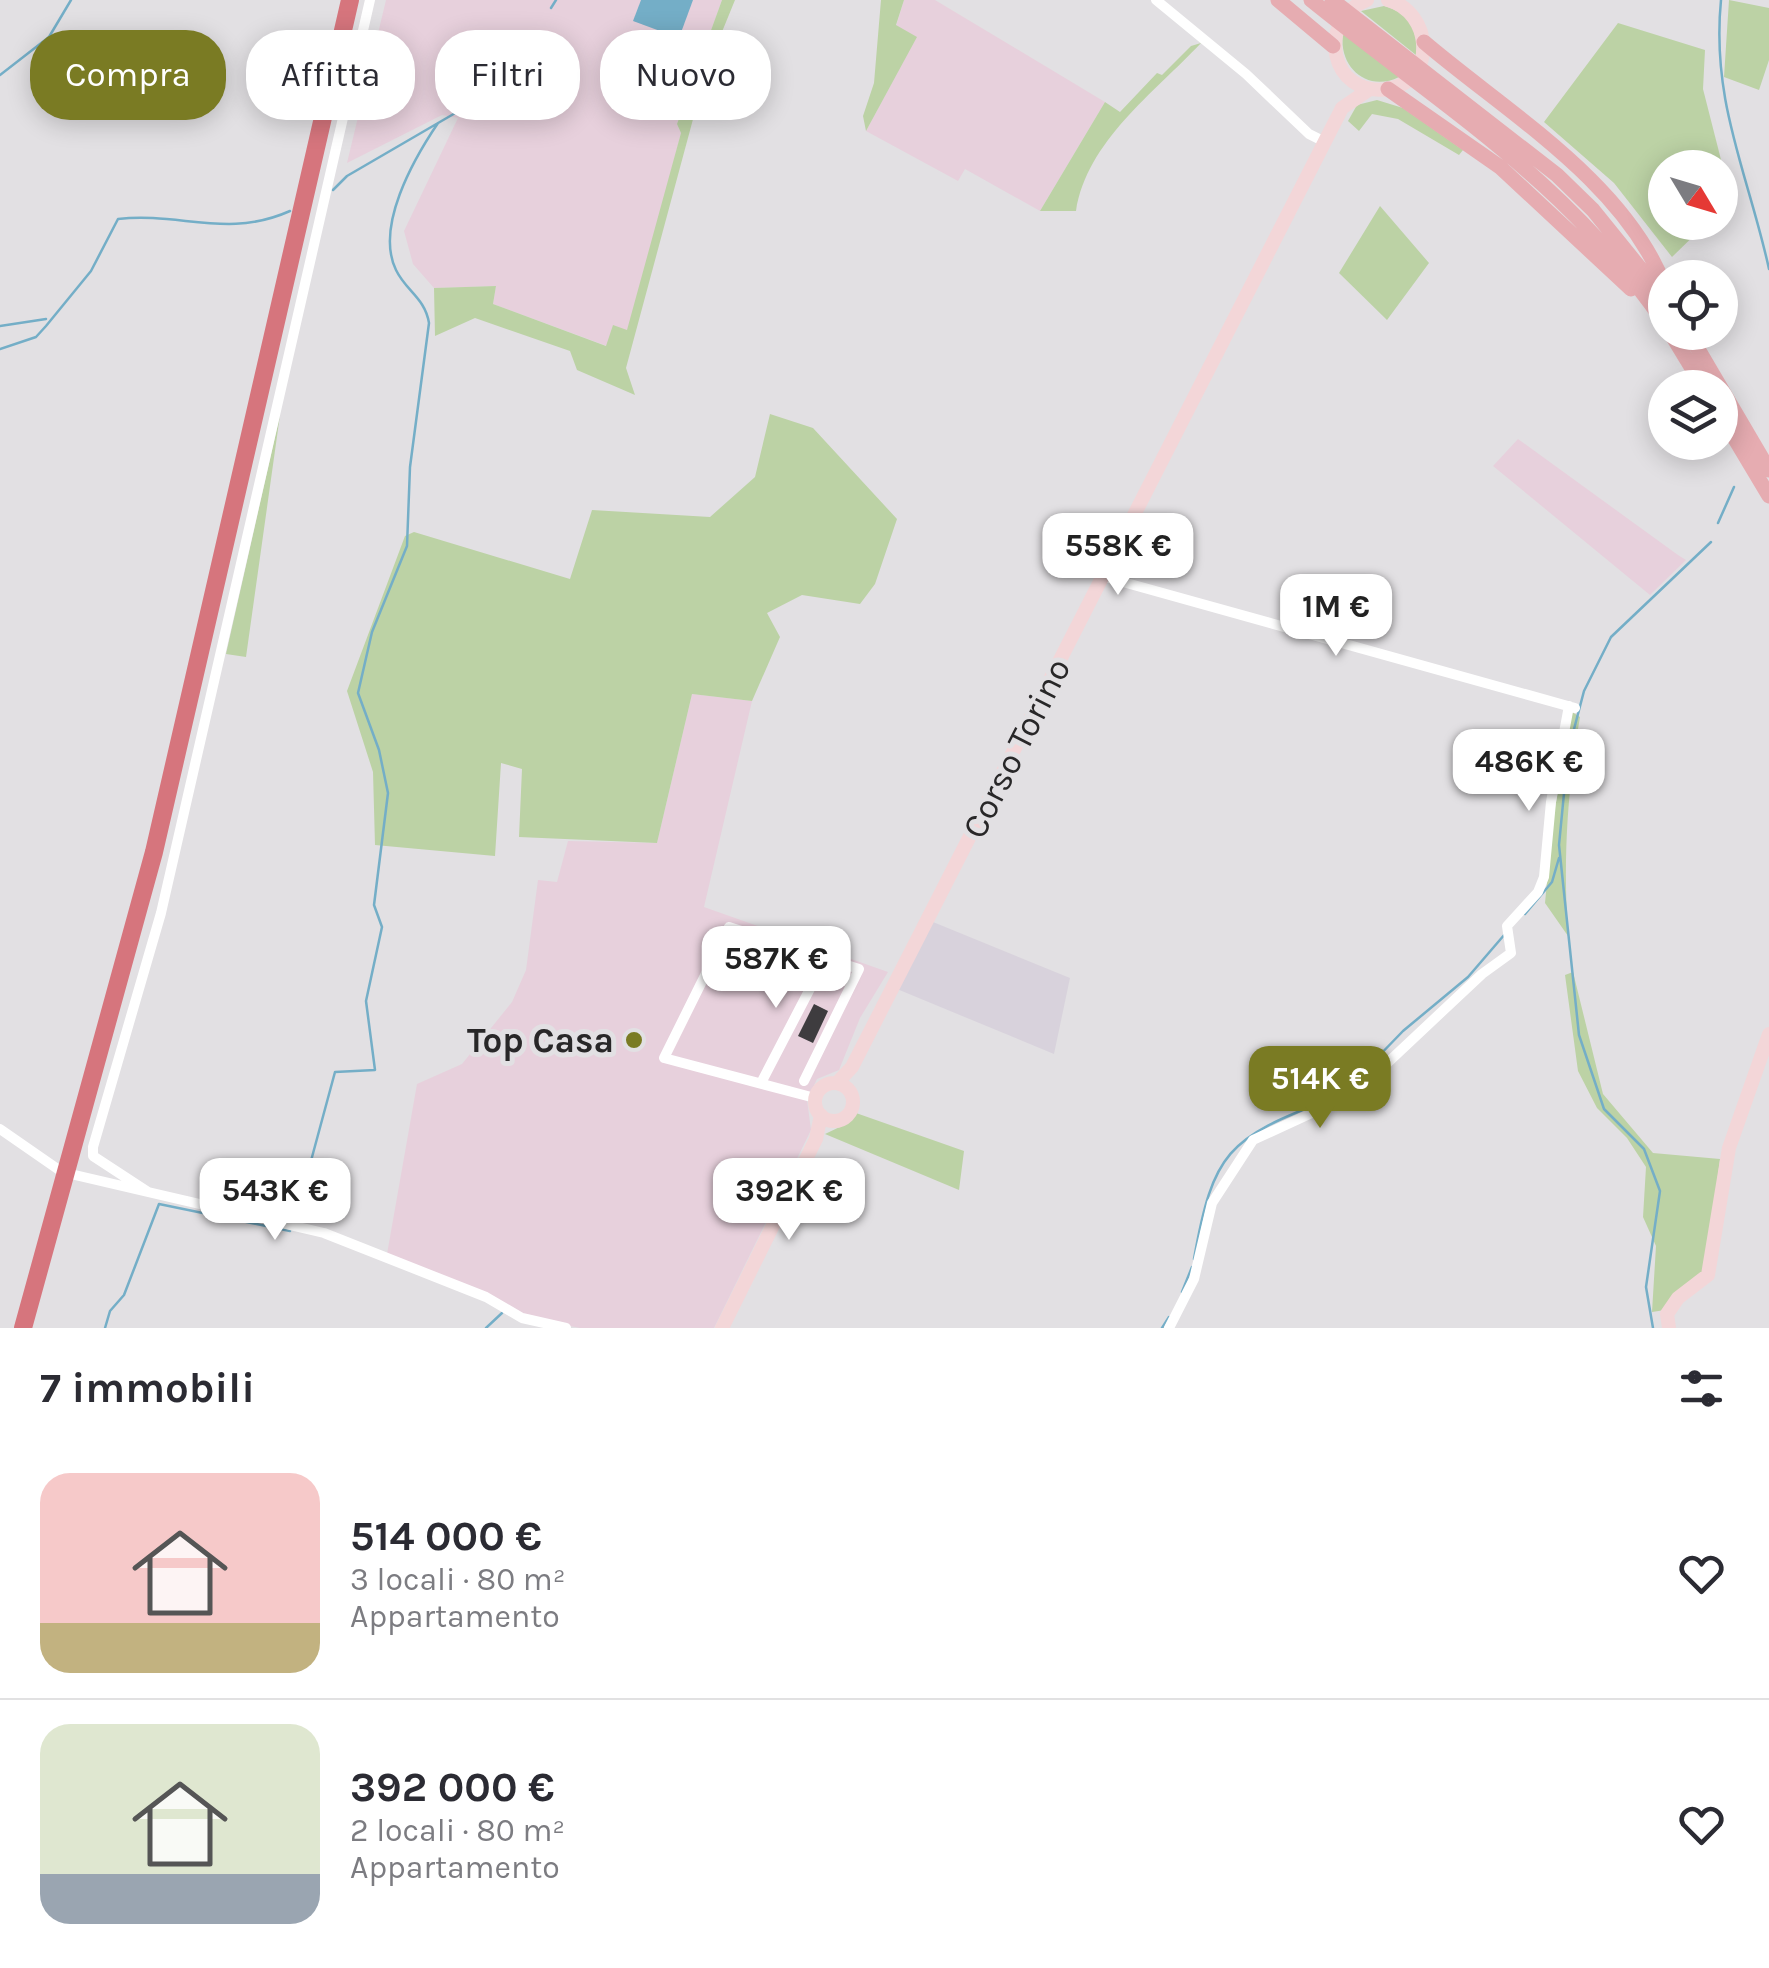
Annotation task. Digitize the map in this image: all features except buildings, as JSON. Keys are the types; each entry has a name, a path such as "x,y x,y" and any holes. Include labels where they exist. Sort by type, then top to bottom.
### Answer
{"highway":[{"path":"33,1328 154,852 350,0"},
{"path":"74,1164 165,852 359,0"},
{"path":"23,1328 69,1184"}],"main road":[{"path":"1278,0 1334,39"},
{"path":"1310,0 1555,192 1648,298"},
{"path":"1332,0 1557,175 1593,210 1648,278"},
{"path":"1342,108 1370,89 1394,86 1415,72 1424,49 1413,8 1388,0"},
{"path":"1342,108 1344,73 1334,39 1342,16 1362,2"},
{"path":"1424,49 1540,134 1592,182 1634,234 1649,260"},
{"path":"1344,73 1370,89"},
{"path":"1394,86 1542,202 1648,307"},
{"name":"Corso Torino","path":"843,1087 1342,108"},
{"path":"1699,350 1769,470"},
{"path":"1738,444 1769,496"},
{"path":"1670,1328 1667,1314 1678,1298 1708,1274 1715,1256 1729,1148 1769,1034"},
{"path":"722,1328 827,1118 849,1112 843,1087 822,1087 816,1098 827,1118"}],"street":[{"path":"148,1192 93,1156 93,1147 161,913 370,0"},
{"path":"1156,0 1246,74 1309,134 1325,142"},
{"path":"1105,576 1572,707 1551,802 1544,877 1538,892 1508,931 1511,953 1482,974 1366,1083 1342,1100 1253,1140 1212,1203 1194,1279 1169,1328"},
{"path":"804,1082 860,972 729,927 664,1058 816,1098"},
{"path":"761,1083 826,958"},
{"path":"0,1128 62,1172 106,1186 324,1233 486,1297 522,1318 566,1328"}],"shaded area":[{"path":"386,0 722,0 711,30 600,30 600,120 678,120 681,133 637,307 627,331 613,326 607,346 493,304 496,286 434,288 413,264 404,231 457,120 580,120 580,30 435,30 435,119 347,163 357,120 415,120 415,30 379,30"},
{"path":"904,0 935,0 1105,102 1040,211 965,169 958,181 866,131 916,38 896,26"},
{"path":"1518,439 1686,560 1650,595 1493,466"},
{"path":"692,694 752,701 704,907 888,972 860,1018 839,1070 817,1079 807,1100 811,1130 714,1328 580,1328 526,1317 387,1254 417,1084 462,1064 512,1002 526,970 538,880 557,882 568,841 657,843"},
{"path":"933,922 1070,978 1054,1054 897,989"}],"green space":[{"path":"722,0 735,0 723,30 711,30"},
{"path":"881,0 904,0 896,25 917,37 866,131 863,116 874,83"},
{"path":"1729,0 1769,8 1769,60 1759,90 1724,77"},
{"path":"1384,6 1410,23 1416,38 1416,55 1361,11"},
{"path":"1618,23 1705,50 1703,89 1719,150 1648,150 1648,226 1614,183 1544,122"},
{"path":"1343,33 1399,77 1376,82 1357,74 1345,56"},
{"path":"1201,43 1108,140 1083,186 1076,211 1040,211 1105,102 1120,112 1157,73 1162,75 1191,46"},
{"path":"1377,100 1403,108 1463,150 1459,155 1398,119 1372,114 1359,131 1348,121 1357,105"},
{"path":"678,120 693,120 626,368 635,395 577,370 570,351 475,318 435,336 434,288 496,286 493,304 606,346 613,325 627,330 681,133"},
{"path":"1380,206 1429,263 1387,320 1339,273"},
{"path":"1659,240 1690,240 1672,257"},
{"path":"770,414 813,428 897,519 875,584 860,604 802,595 767,613 780,637 752,701 692,694 657,843 519,837 522,769 501,763 495,856 375,845 373,772 347,691 405,536 414,532 570,579 592,510 710,517 755,477"},
{"path":"280,415 246,657 226,654"},
{"path":"1572,712 1580,717 1567,826 1568,936 1545,903 1553,819"},
{"path":"1573,972 1603,1094 1653,1153 1720,1159 1706,1271 1665,1310 1652,1312 1656,1246 1643,1217 1646,1167 1627,1138 1597,1108 1578,1071 1565,975"},
{"path":"856,1113 964,1151 959,1190 825,1134 846,1124"}],"water":[{"path":"641,0 693,0 682,30 657,30 633,21"}],"waterway":[{"path":"0,75 49,37 71,0"},
{"path":"551,8 556,0"},
{"path":"1721,0 1719,37 1726,105 1769,269"},
{"path":"333,190 347,176 443,120"},
{"path":"295,1220 335,1072 375,1070 366,1001 382,927 374,905 388,793 379,750 358,693 372,632 407,546 410,467 429,323 424,307 396,270 390,234 408,174 438,123"},
{"path":"0,349 36,337 46,326 91,271 118,219 225,224 267,219 290,211"},
{"path":"0,326 46,319"},
{"path":"1718,523 1734,487"},
{"path":"1653,1328 1646,1287 1660,1191 1644,1149 1604,1109 1579,1035 1559,845 1568,752 1584,691 1611,637 1711,542"},
{"path":"1525,914 1552,882 1559,858"},
{"path":"1344,1092 1403,1031 1468,977 1505,934"},
{"path":"1194,1259 1209,1194 1231,1154 1268,1126 1328,1100"},
{"path":"105,1328 110,1311 124,1295 159,1204 290,1231"},
{"path":"1182,1292 1192,1267"},
{"path":"486,1328 502,1313"},
{"path":"1162,1328 1169,1317"}],"place":[{"name":"Top Casa","path":"634,1040"}]}
